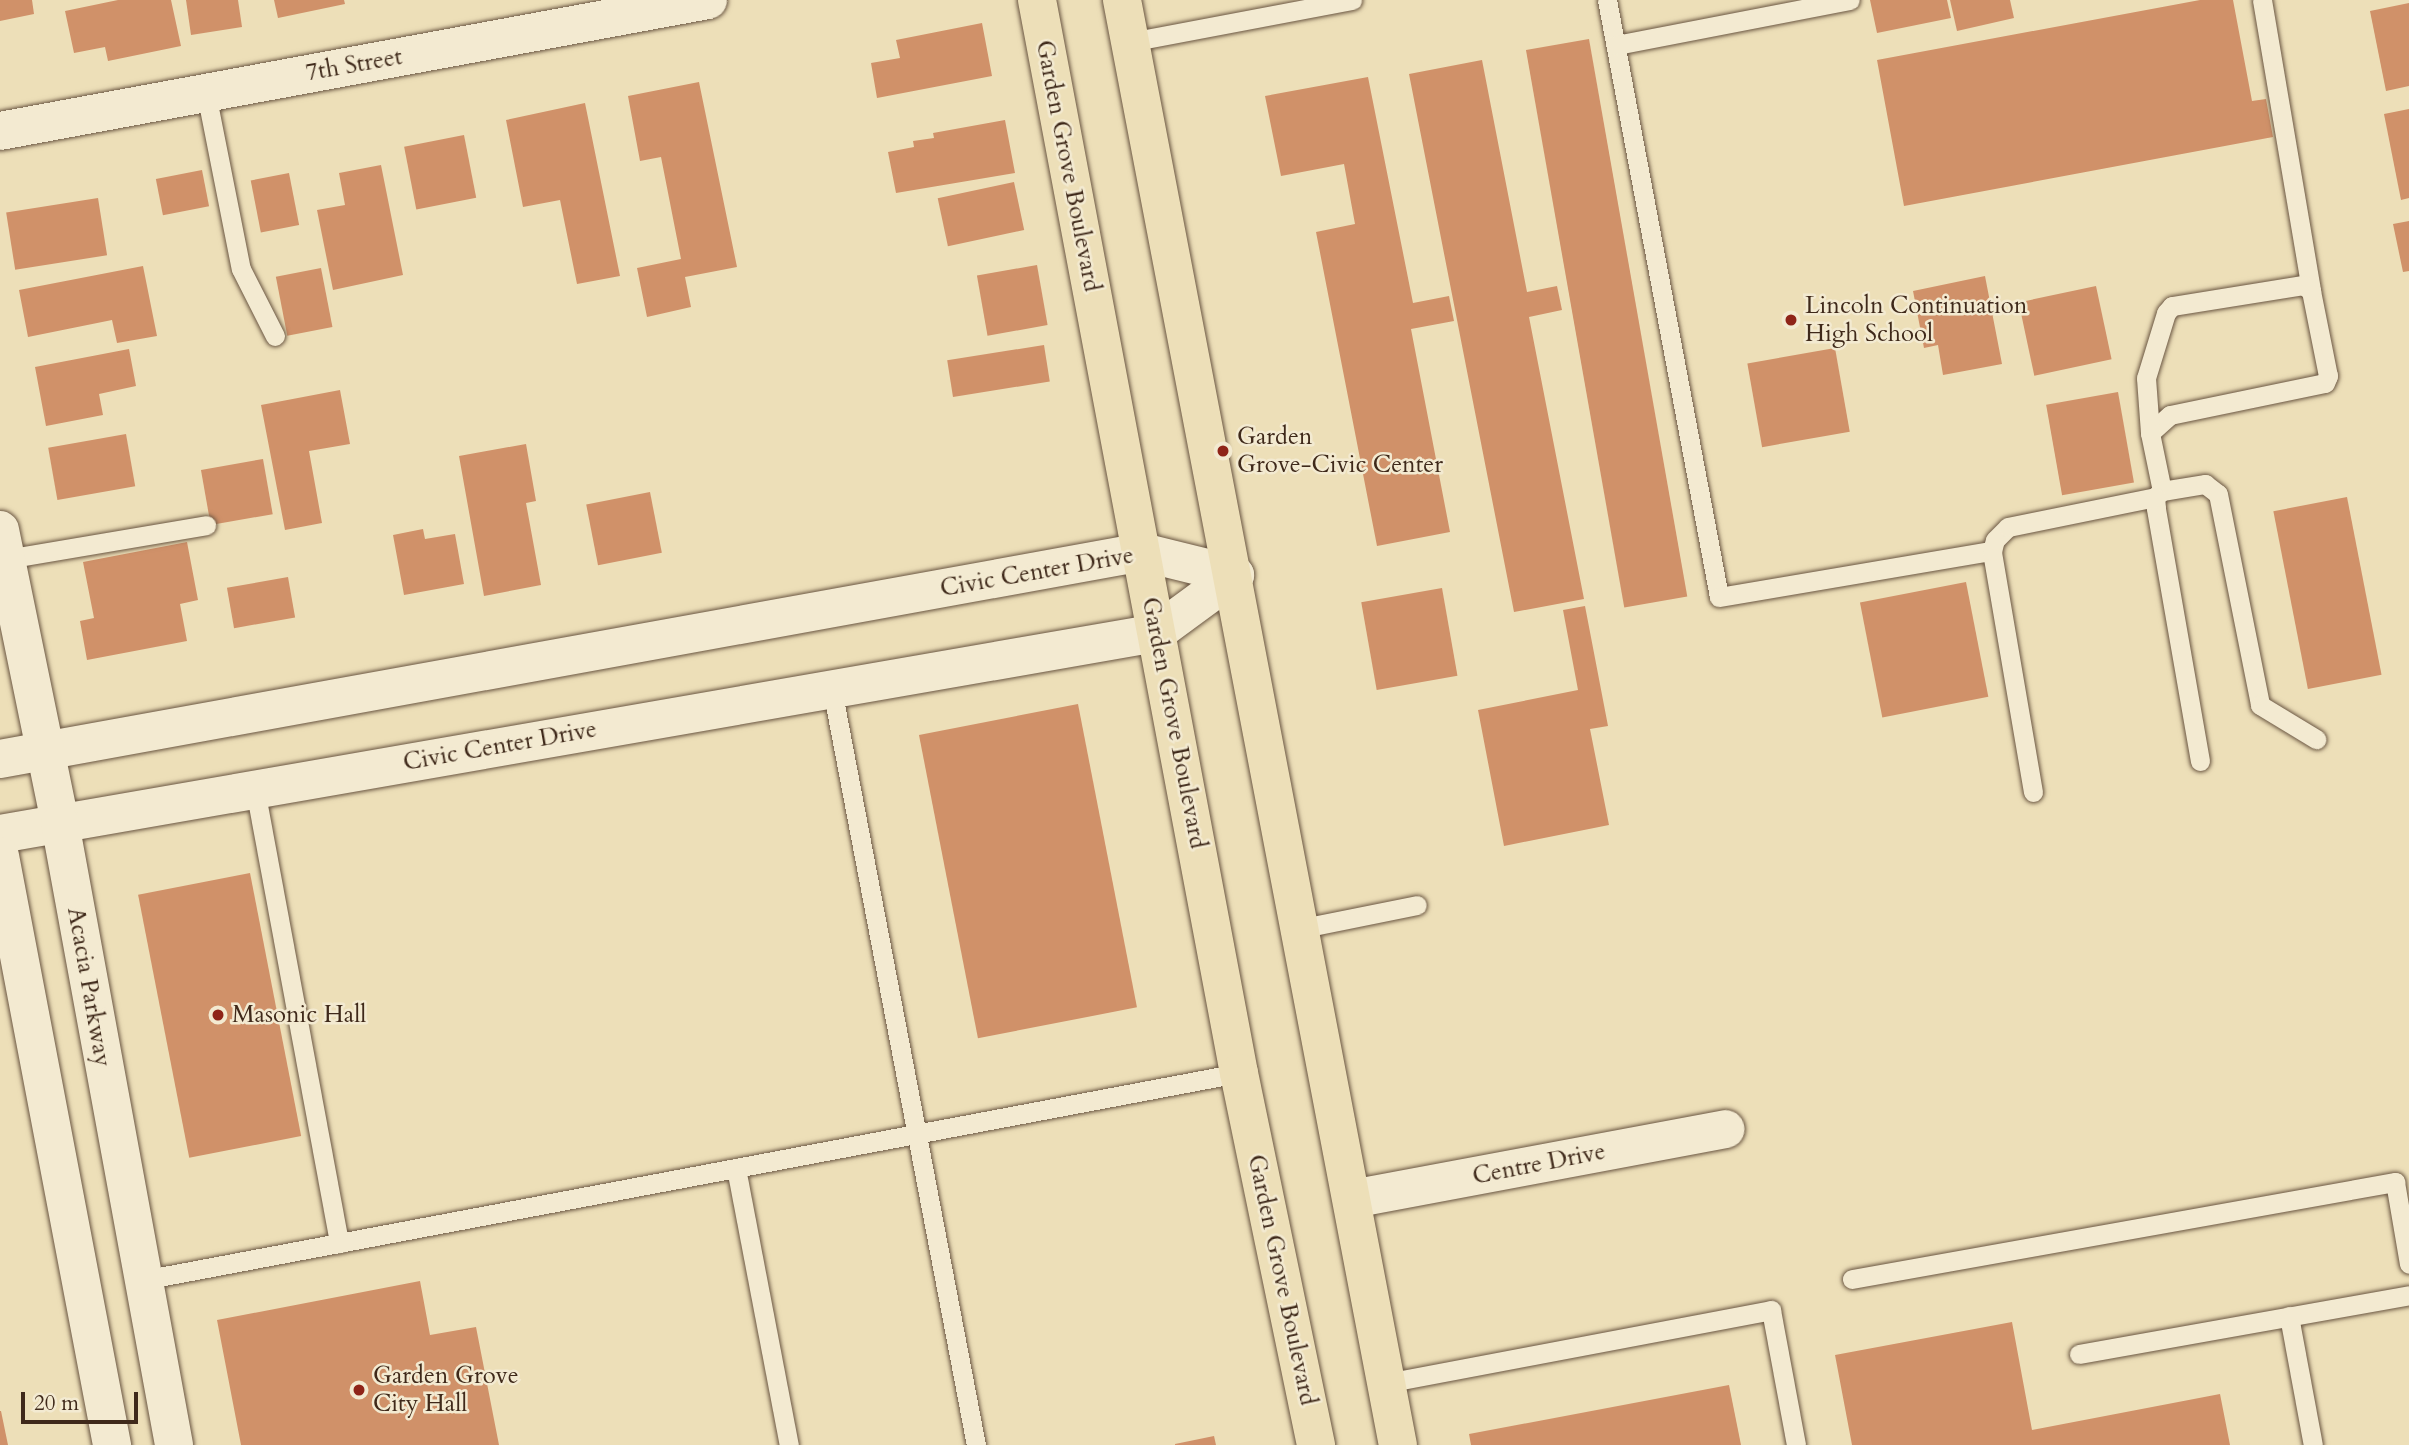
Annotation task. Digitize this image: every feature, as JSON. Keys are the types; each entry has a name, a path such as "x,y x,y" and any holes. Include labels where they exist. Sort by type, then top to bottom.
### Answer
{"main road":[{"name":"Garden Grove Boulevard","path":"1037,0 1239,1073 1316,1445"},
{"path":"1122,0 1303,928 1398,1445"}],"street":[{"name":"7th Street","path":"0,131 708,0"},
{"name":"Acacia Parkway","path":"3,544 60,823 174,1445"},
{"name":"Civic Center Drive","path":"0,759 43,748 1142,552 1235,575"},
{"name":"Civic Center Drive","path":"0,834 1156,633 1235,575"},
{"path":"0,856 112,1445"},
{"name":"Centre Drive","path":"1352,1199 1726,1129"},
{"path":"89,1327 146,1297"}],"lane":[{"path":"1130,42 1352,0"},
{"path":"1607,0 1719,597 1992,551"},
{"path":"1616,45 1850,0"},
{"path":"2150,433 2170,415 2325,383 2328,376 2262,0"},
{"path":"206,93 241,269 275,336"},
{"path":"2200,761 2150,433 2146,378 2166,313 2172,306 2303,285 2311,290"},
{"path":"2033,792 1992,551 2000,532 2008,527 2205,484 2218,494 2260,705 2316,739"},
{"path":"3,544 206,525"},
{"path":"832,689 976,1445"},
{"path":"255,789 339,1244"},
{"path":"1303,928 1417,905"},
{"path":"146,1297 339,1244 1239,1073"},
{"path":"736,1168 789,1445"},
{"path":"1852,1279 2402,1181 2409,1264"},
{"path":"2079,1354 2409,1295"},
{"path":"1386,1383 1771,1310 1796,1445"},
{"path":"2290,1316 2312,1445"}],"building":[{"path":"0,0 32,0 34,14 0,21"},
{"path":"118,0 171,0 181,46 108,61 105,47 74,53 65,11"},
{"path":"186,0 238,0 242,27 191,35"},
{"path":"274,0 344,0 345,4 278,18"},
{"path":"1870,0 1947,0 1951,18 1877,33"},
{"path":"1950,0 2010,0 2014,18 1957,31"},
{"path":"2200,0 2233,0 2252,101 2266,99 2273,137 1904,206 1877,60"},
{"path":"2409,3 2409,86 2386,91 2370,11"},
{"path":"982,23 992,76 877,98 871,63 900,58 896,40"},
{"path":"1589,39 1687,596 1624,608 1526,50"},
{"path":"1482,60 1527,292 1557,286 1562,310 1529,317 1584,599 1514,612 1409,74"},
{"path":"1368,77 1413,303 1449,296 1454,321 1411,329 1450,532 1377,546 1316,232 1355,224 1344,164 1281,176 1265,96"},
{"path":"699,82 737,267 685,277 691,307 647,317 637,268 681,259 661,157 640,161 628,96"},
{"path":"585,103 620,276 577,284 560,200 523,207 506,120"},
{"path":"2409,109 2409,198 2401,200 2384,114"},
{"path":"1005,120 1015,173 896,193 888,152 914,147 913,141 934,138 933,133"},
{"path":"464,135 476,198 416,209 404,147"},
{"path":"381,165 403,275 333,290 317,210 345,205 339,173"},
{"path":"202,170 209,206 163,215 156,179"},
{"path":"289,173 299,225 261,232 251,180"},
{"path":"1014,182 1024,230 948,246 938,198"},
{"path":"98,198 107,255 15,270 6,213"},
{"path":"2409,221 2409,271 2403,272 2393,224"},
{"path":"1037,265 1048,325 988,336 977,276"},
{"path":"143,266 157,336 117,343 112,320 28,337 19,290"},
{"path":"321,268 332,327 287,336 276,277"},
{"path":"1985,276 2002,364 1943,375 1938,345 1924,348 1913,291"},
{"path":"2096,286 2112,359 2034,376 2019,302"},
{"path":"1044,345 1050,382 953,397 947,360"},
{"path":"1835,348 1850,432 1762,447 1747,363"},
{"path":"129,349 136,386 99,394 103,415 46,426 35,367"},
{"path":"340,390 350,444 309,451 322,523 285,530 261,405"},
{"path":"2118,392 2134,483 2062,495 2046,405"},
{"path":"126,434 135,486 57,500 48,448"},
{"path":"526,444 536,501 526,503 541,585 484,596 459,456"},
{"path":"263,459 273,514 211,525 201,470"},
{"path":"650,492 662,553 598,565 586,504"},
{"path":"2347,497 2382,675 2308,689 2273,511"},
{"path":"423,529 425,539 455,534 464,584 404,595 393,535"},
{"path":"187,542 198,600 180,604 187,641 87,660 80,621 94,618 83,562"},
{"path":"288,577 295,617 234,628 227,588"},
{"path":"1966,582 1988,697 1882,717 1860,603"},
{"path":"1442,588 1457,676 1377,690 1361,602"},
{"path":"1585,606 1608,726 1590,729 1609,825 1504,846 1478,710 1578,690 1563,610"},
{"path":"1078,704 1137,1007 978,1038 919,735"},
{"name":"Masonic Hall","path":"250,873 301,1136 189,1158 138,895"},
{"name":"Garden Grove City Hall","path":"420,1281 430,1335 476,1327 499,1445 241,1445 217,1320"},
{"path":"2012,1322 2032,1430 2220,1394 2230,1445 1852,1445 1835,1355"},
{"path":"1729,1385 1741,1445 1471,1445 1469,1434"},
{"path":"1,1411 8,1445 0,1445"},
{"path":"1214,1436 1216,1445 1175,1445 1175,1444"}],"place":[{"name":"Lincoln Continuation High School","path":"1791,320"},
{"name":"Garden Grove-Civic Center","path":"1223,451"},
{"name":"Masonic Hall","path":"218,1015"},
{"name":"Garden Grove City Hall","path":"359,1390"}]}
